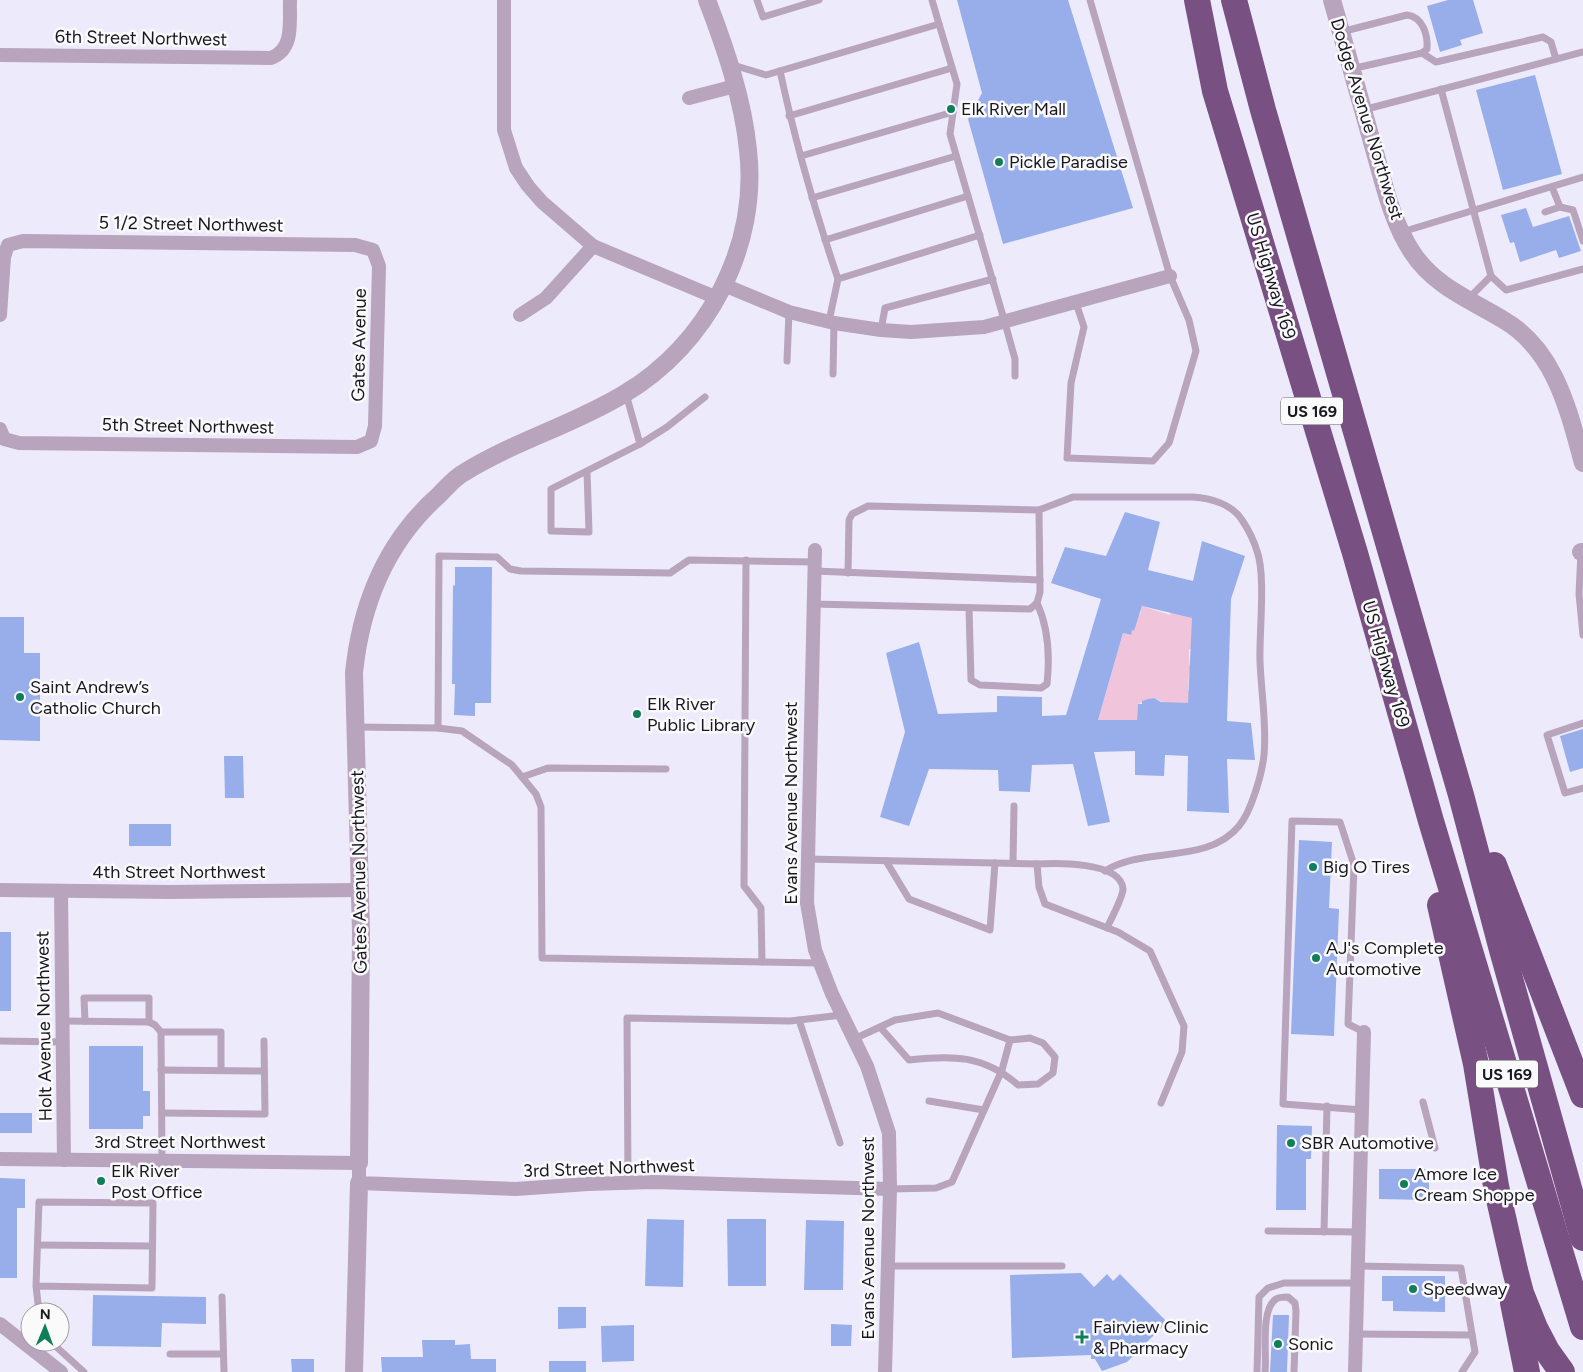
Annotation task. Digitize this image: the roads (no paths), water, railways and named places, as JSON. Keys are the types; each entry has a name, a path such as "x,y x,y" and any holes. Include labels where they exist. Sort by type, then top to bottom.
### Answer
{"highway":[{"name":"US Highway 169","path":"1197,0 1215,91 1583,1327"},
{"name":"US Highway 169","path":"1234,0 1263,110 1461,795 1502,950 1583,1238"},
{"path":"1461,795 1494,864 1583,1095"},
{"path":"1431,821 1430,857 1459,996 1476,1064 1496,1186 1521,1293 1547,1350 1562,1372"},
{"path":"1496,1186 1496,1211 1527,1372"}],"street":[{"name":"6th Street Northwest","path":"0,55 271,58 281,54 289,41 290,0"},
{"path":"504,0 504,130 508,150 516,168 528,186 567,225 593,246 720,292 831,322 880,330 951,331 1005,323 1170,276"},
{"name":"Gates Avenue Northwest","path":"360,1163 361,951 354,673 361,625 375,583 395,544 425,507 463,472 544,432 602,407 626,393 649,378 689,340 706,318 720,292 741,241 749,181 745,124 735,86 707,0"},
{"name":"Dodge Avenue Northwest","path":"1332,0 1391,207 1412,253 1445,286 1503,319 1521,332 1536,348 1559,385 1583,463"},
{"path":"690,98 735,86"},
{"name":"5 1/2 Street Northwest","path":"0,315 4,257 8,245 23,241 346,244 373,250"},
{"path":"520,315 546,298 593,246"},
{"name":"Gates Avenue","path":"371,441 375,426 379,266 373,250"},
{"name":"5th Street Northwest","path":"2,434 19,443 357,446 371,441"},
{"name":"Evans Avenue Northwest","path":"814,561 807,903 810,926 820,963 873,1080 889,1133 890,1189 885,1372"},
{"name":"4th Street Northwest","path":"0,890 358,890"},
{"name":"Holt Avenue Northwest","path":"60,891 64,1160"},
{"path":"1355,1372 1364,1032"},
{"name":"3rd Street Northwest","path":"0,1159 360,1163"},
{"path":"354,1372 360,1163"},
{"name":"3rd Street Northwest","path":"359,1184 516,1189 628,1182 890,1189"},
{"path":"0,1324 20,1337"},
{"path":"39,1352 62,1372"}],"lane":[{"path":"758,0 763,17 801,3 819,0"},
{"path":"932,0 957,84 950,134 1015,359 1015,376"},
{"path":"1076,302 1084,327 1070,383 1067,458 1154,461 1169,443 1196,351 1189,320 1170,276 1090,0"},
{"path":"1341,32 1407,15 1415,16 1421,20 1427,43 1427,49 1422,53 1351,68"},
{"path":"727,63 766,75 939,24"},
{"path":"1422,53 1436,62 1443,62 1543,37 1551,42 1556,59"},
{"path":"1363,110 1583,52"},
{"path":"790,116 952,68"},
{"path":"780,70 812,198 838,279 831,322 833,374"},
{"path":"1441,89 1491,276 1506,290 1583,269"},
{"path":"801,156 953,112"},
{"path":"812,198 956,156"},
{"path":"1402,232 1583,177"},
{"path":"1552,186 1560,207"},
{"path":"825,240 968,196"},
{"path":"1545,212 1560,207 1572,210 1583,241"},
{"path":"838,279 980,235"},
{"path":"1467,300 1491,276"},
{"path":"880,330 885,308 993,279"},
{"path":"788,361 789,312"},
{"path":"626,393 640,444"},
{"path":"587,471 589,532 550,531 551,489 640,444 667,427 705,397"},
{"path":"848,573 849,520 852,514 868,506 1039,510 1073,497 1173,496 1211,499 1241,518 1258,552 1264,755 1255,790 1240,826 1228,836 1206,847 1119,862 1105,871"},
{"path":"813,604 1030,609 1037,603 1040,592 1039,510"},
{"path":"1582,552 1579,594 1583,634"},
{"path":"438,728 439,556 498,557 510,569 531,571 670,573 689,560 814,561 848,573 1040,580"},
{"path":"746,560 744,886 761,908 762,962"},
{"path":"969,608 971,680 980,686 1040,688 1047,684 1050,661 1045,620 1037,603"},
{"path":"1583,723 1547,735 1565,793 1583,788"},
{"path":"356,727 438,728 462,731 512,765 522,776 536,794 541,807 542,958 820,963"},
{"path":"522,776 548,768 666,769"},
{"path":"1013,863 1014,806"},
{"path":"1363,1110 1283,1104 1292,820 1340,822 1354,865 1348,1024 1364,1032"},
{"path":"807,859 1065,863 1105,871 1113,874 1120,881 1123,890 1107,928"},
{"path":"886,861 909,898 990,930 995,863"},
{"path":"1036,864 1039,887 1045,904 1107,928 1150,951 1184,1026 1182,1052 1161,1103"},
{"path":"85,1021 84,998 149,998 149,1022"},
{"path":"854,1040 880,1027 894,1020 938,1013 1010,1040 1030,1038 1043,1043 1055,1057 1053,1073 1038,1084 1018,1085 1002,1070 974,1060 942,1056 909,1060 880,1027"},
{"path":"628,1182 627,1018 799,1020 842,1015"},
{"path":"799,1020 840,1143"},
{"path":"63,1022 149,1022 155,1025 161,1032 162,1160"},
{"path":"161,1032 220,1032 221,1070"},
{"path":"890,1189 936,1188 952,1182 1002,1070 1010,1040"},
{"path":"0,1041 63,1042"},
{"path":"162,1112 265,1114 264,1041"},
{"path":"161,1070 264,1071"},
{"path":"929,1101 984,1110"},
{"path":"1423,1102 1435,1148"},
{"path":"1324,1232 1327,1106"},
{"path":"36,1286 152,1288 153,1203 39,1202 36,1286 38,1302"},
{"path":"1268,1231 1360,1232"},
{"path":"38,1245 152,1246"},
{"path":"888,1266 1062,1266"},
{"path":"1358,1266 1461,1268 1475,1352 1462,1372"},
{"path":"1257,1372 1259,1297 1268,1288 1284,1283 1357,1283"},
{"path":"222,1297 224,1372"},
{"path":"1265,1372 1266,1315 1270,1306 1277,1298 1288,1297 1295,1303 1296,1311 1294,1372"},
{"path":"1357,1334 1472,1335"},
{"path":"62,1352 84,1372"},
{"path":"170,1354 223,1354"}],"place":[{"name":"Elk River Mall","path":"951,109"},
{"name":"Pickle Paradise","path":"999,162"},
{"name":"Saint Andrew’s Catholic Church","path":"20,697"},
{"name":"Elk River Public Library","path":"637,714"},
{"name":"Big O Tires","path":"1313,867"},
{"name":"AJ's Complete Automotive","path":"1316,958"},
{"name":"SBR Automotive","path":"1291,1143"},
{"name":"Elk River Post Office","path":"101,1181"},
{"name":"Amore Ice Cream Shoppe","path":"1404,1184"},
{"name":"Speedway","path":"1413,1289"},
{"name":"Fairview Clinic & Pharmacy","path":"1082,1337"},
{"name":"Sonic","path":"1278,1344"}]}
